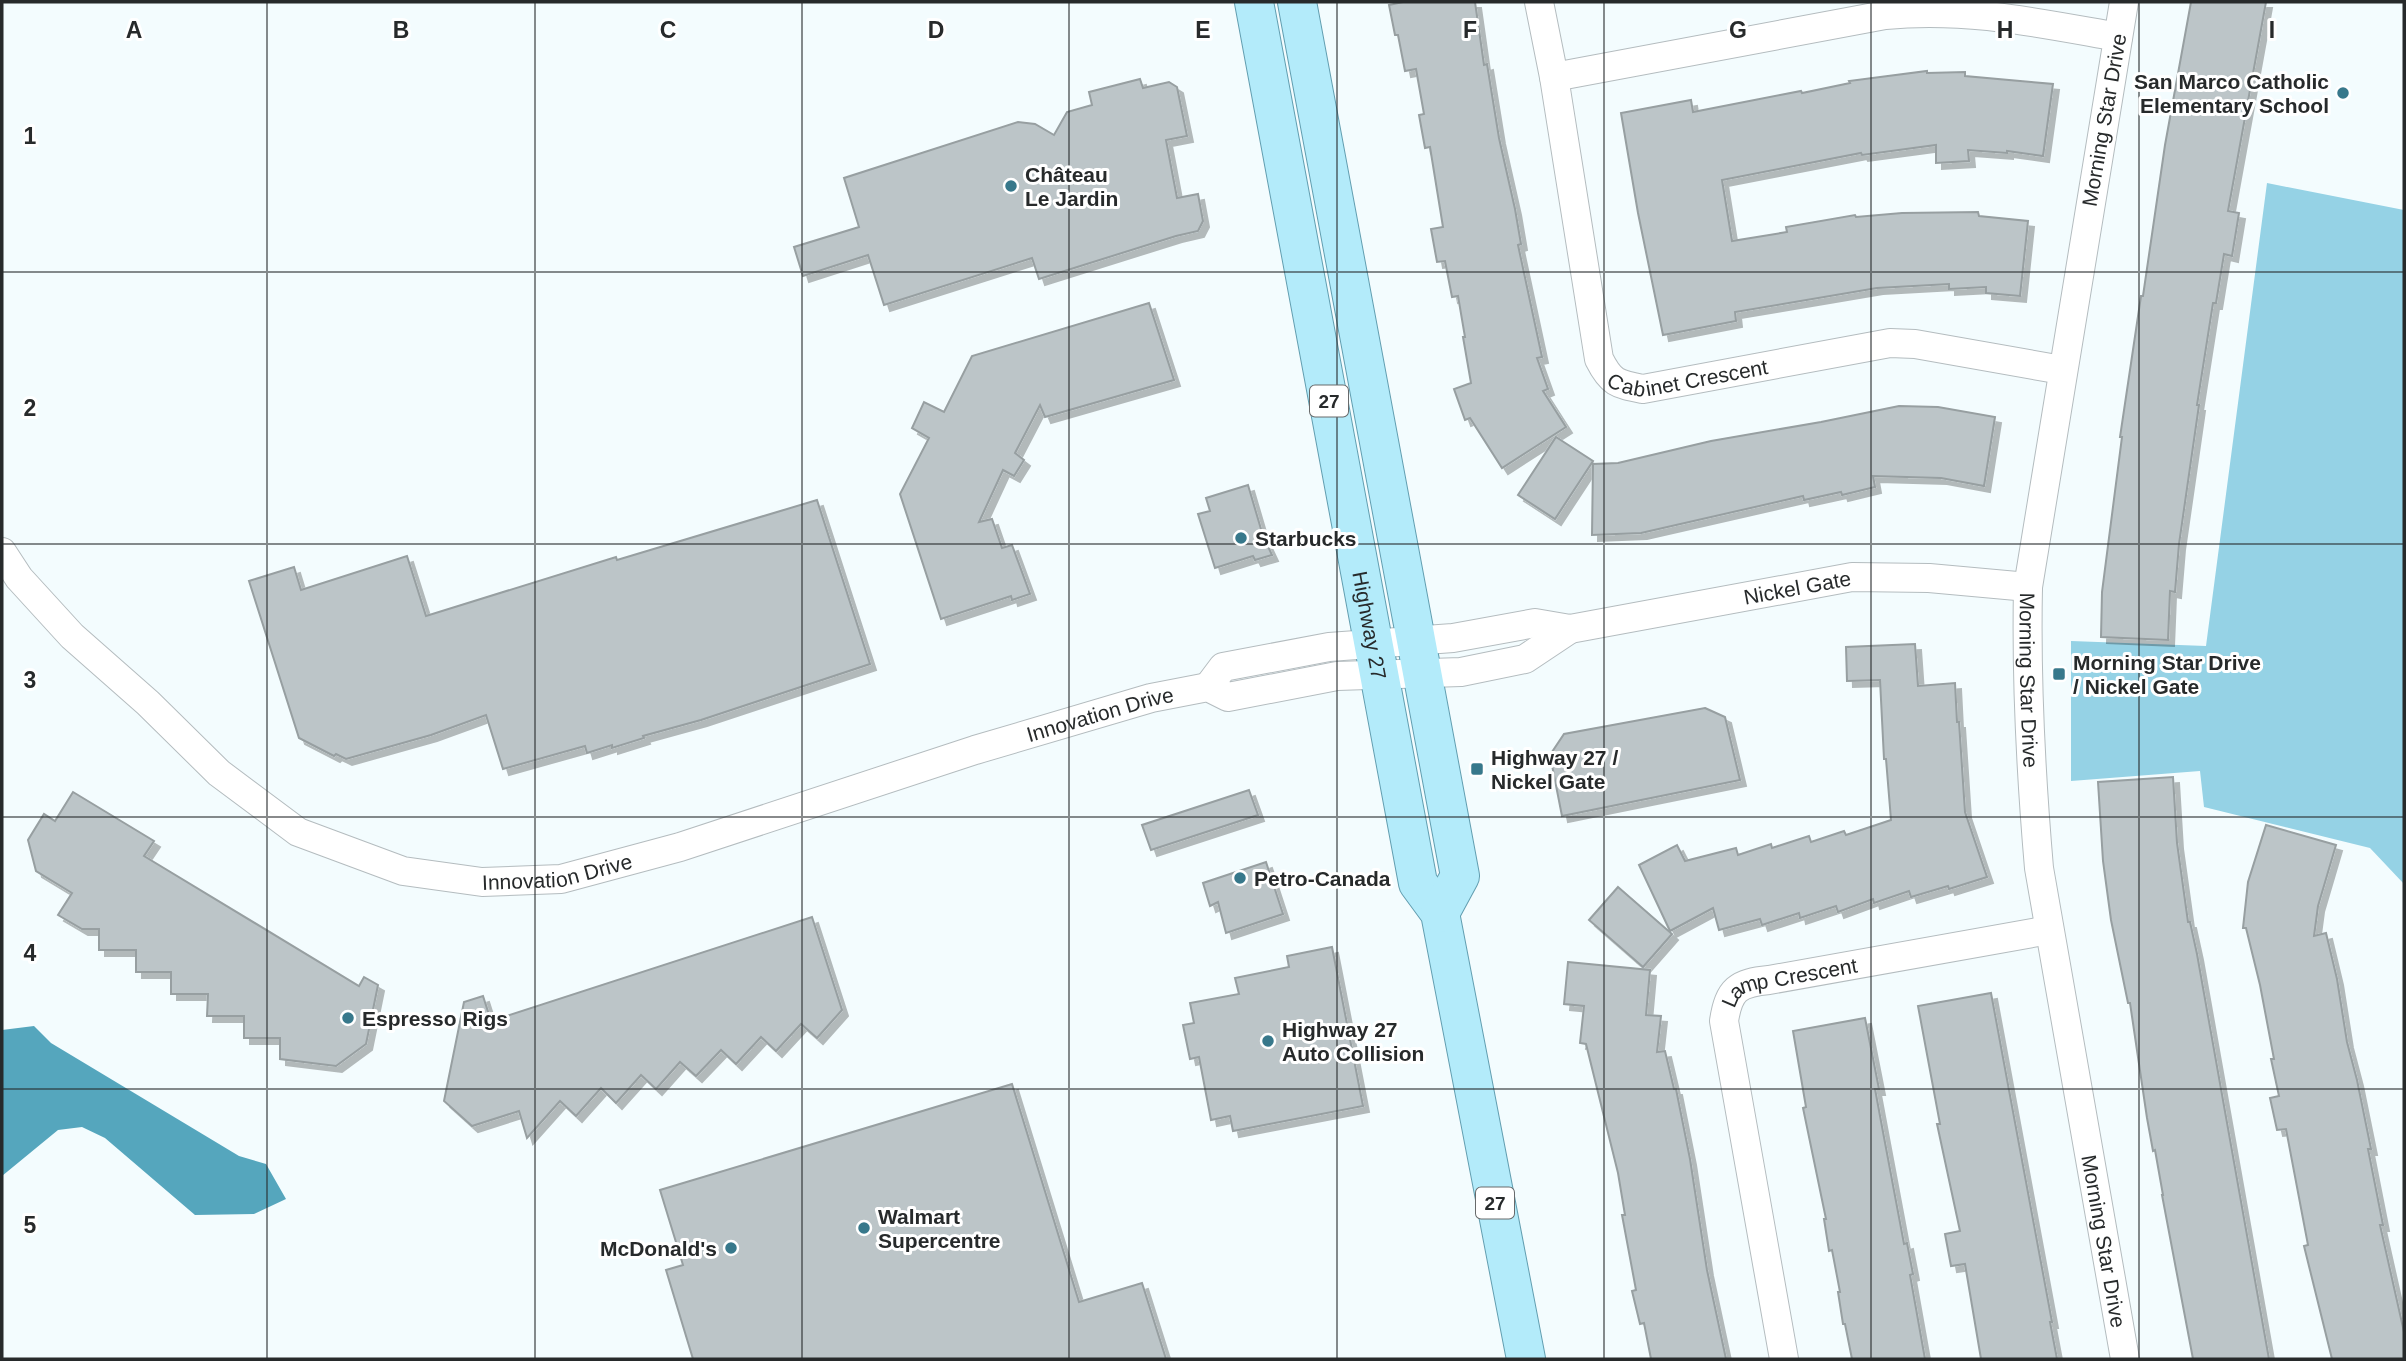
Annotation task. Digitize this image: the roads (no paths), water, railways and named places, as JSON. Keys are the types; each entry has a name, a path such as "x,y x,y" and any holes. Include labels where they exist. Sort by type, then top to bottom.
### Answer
{"main road":[{"name":"Highway 27","path":"1254,2 1418,883 1440,912 1526,1359"},
{"name":"Highway 27","path":"1297,2 1460,876 1440,912"}],"street":[{"name":"Cabinet Crescent","path":"1539,2 1554,77 1599,359 1608,376 1620,385 1643,389 1889,343 1915,344 2062,370"},
{"name":"Morning Star Drive","path":"2124,2 2028,587 2027,635 2039,868 2126,1359"},
{"path":"1554,77 1885,15 1921,12 1960,12 2118,37"},
{"name":"Innovation Drive","path":"2,552 19,578 72,636 148,703 219,773 298,832 403,871 482,883 561,878 680,847 975,750 1151,698 1208,687 1223,667 1329,647 1376,659 1419,657"},
{"name":"Nickel Gate","path":"1419,657 1461,673 1525,659 1570,629 1852,577 1929,578 2028,587"},
{"name":"Lamp Crescent","path":"1784,1359 1724,1021 1727,1003 1735,990 1747,982 1769,981 2049,930"}],"place":[{"name":"San Marco Catholic Elementary School","path":"2343,93"},
{"name":"Château Le Jardin","path":"1011,186"},
{"name":"Starbucks","path":"1241,538"},
{"name":"Morning Star Drive / Nickel Gate","path":"2059,674"},
{"name":"Highway 27 / Nickel Gate","path":"1477,769"},
{"name":"Petro-Canada","path":"1240,878"},
{"name":"Espresso Rigs","path":"348,1018"},
{"name":"Highway 27 Auto Collision","path":"1268,1041"},
{"name":"Walmart Supercentre","path":"864,1228"},
{"name":"McDonald's","path":"731,1248"}]}
